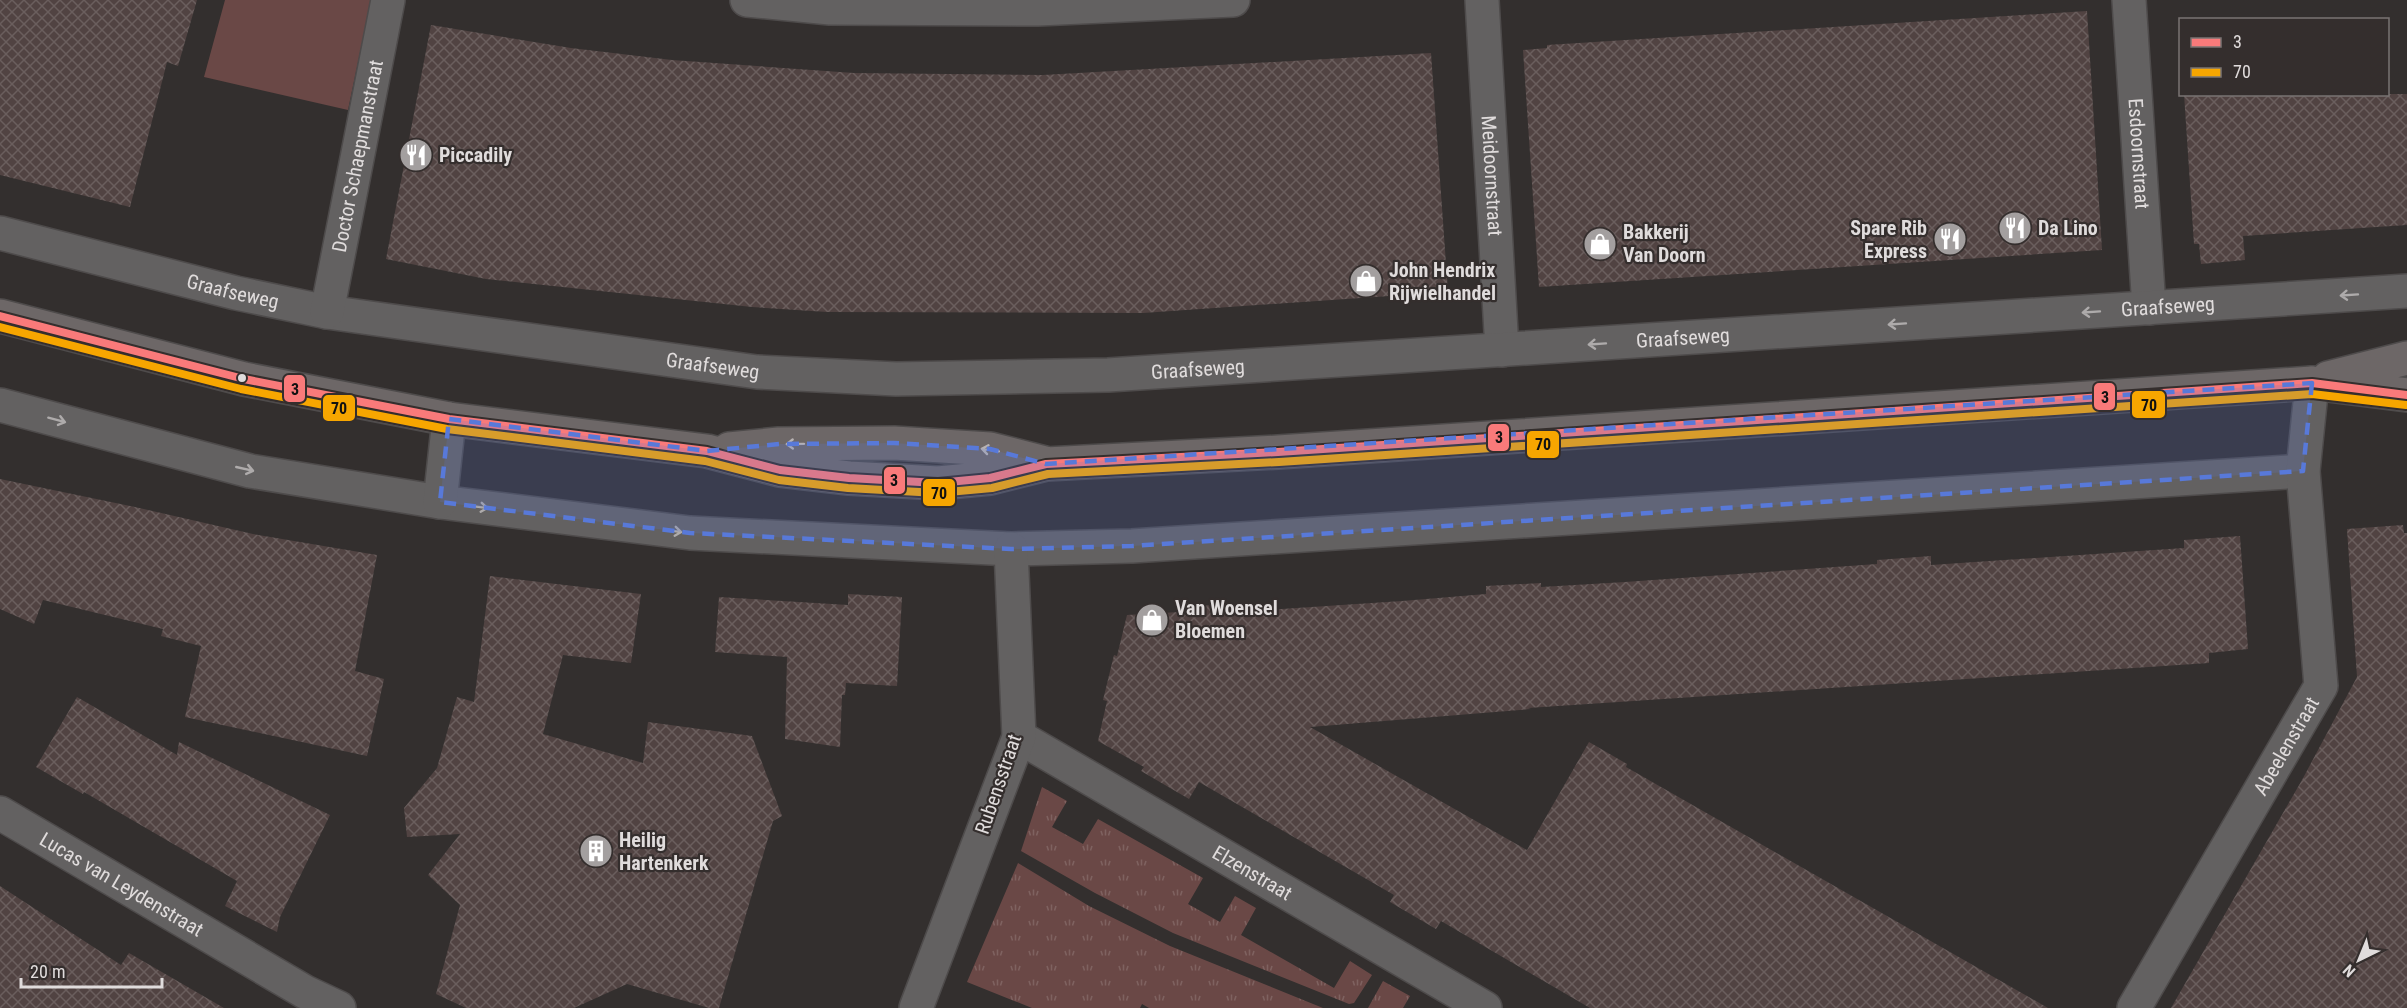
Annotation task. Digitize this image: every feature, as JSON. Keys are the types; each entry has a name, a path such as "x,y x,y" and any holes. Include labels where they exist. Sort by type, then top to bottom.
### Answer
{"street":[{"name":"Doctor Schaepmanstraat","path":"327,312 388,0"},
{"path":"747,0 830,8 1038,9 1233,0"},
{"name":"Meidoornstraat","path":"1482,0 1502,350"},
{"name":"Esdoornstraat","path":"2129,0 2149,308"},
{"name":"Graafseweg","path":"0,233 236,293 327,312 758,372 896,379 1108,375 2407,291"},
{"path":"0,316 244,379 449,419 707,451 779,444 894,443 990,449 1046,464 1278,452 2312,383 2407,358"},
{"path":"2312,383 2407,395"},
{"name":"Abeelenstraat","path":"2134,1008 2321,686 2303,471 2312,383"},
{"path":"0,405 250,471 440,502 690,533 1011,549 1132,546 2303,471"},
{"path":"440,502 449,419"},
{"name":"Rubensstraat","path":"916,1008 1019,737 1011,549"},
{"name":"Elzenstraat","path":"1019,737 1485,1008"},
{"name":"Lucas van Leydenstraat","path":"0,813 305,992 339,1008"}],"highlighted area":[{"path":"2312,383 2303,471 1132,546 1011,549 690,533 440,502 449,419 707,451 779,444 894,443 990,449 1046,464"}],"green space":[{"path":"225,0 371,0 348,110 204,77"},
{"path":"1042,787 1067,801 1052,827 1083,844 1098,819 1203,878 1188,904 1220,922 1235,896 1256,908 1241,935 1334,988 1350,961 1372,975 1354,1003 1349,1004 1173,933 1095,893 1021,851"},
{"path":"1018,863 1089,906 1170,946 1323,1008 1149,1008 1142,1004 1140,1008 1032,1008 967,982"},
{"path":"1383,981 1410,996 1403,1008 1368,1008"}],"building":[{"path":"0,0 197,0 178,66 167,62 130,207 0,175"},
{"path":"2087,11 2102,250 1539,287 1523,50 1547,48 1547,45"},
{"path":"431,25 571,48 672,60 854,73 1043,75 1431,53 1448,292 1143,313 827,312 752,307 486,279 386,259"},
{"path":"2389,94 2407,94 2407,225 2243,236 2245,260 2201,264 2199,244 2194,244 2184,96 2389,96"},
{"path":"0,479 253,534 377,555 355,671 384,679 367,756 185,717 201,646 161,636 163,629 43,600 34,624 0,609"},
{"path":"2403,525 2404,533 2407,533 2407,1008 2171,1008 2302,780 2357,677 2347,529"},
{"path":"2240,536 2248,649 2209,653 2209,663 1528,708 1531,709 1310,727 1527,850 1589,742 1627,764 1626,767 2048,1008 1590,1008 1441,921 1436,929 1390,902 1394,895 1199,782 1189,799 1141,771 1144,767 1098,741 1107,701 1103,700 1127,615 1179,612 1179,607 1234,604 1235,612 1402,601 1486,594 1486,586 1541,583 1541,587 1625,582 1877,564 1877,560 1931,556 1931,565 2184,548 2184,540"},
{"name":"Heilig Hartenkerk","path":"490,576 641,594 631,663 563,655 543,734 643,763 648,722 752,736 782,816 773,821 719,1008 709,1008 627,984 574,1008 466,1008 436,994 460,905 428,875 460,834 407,837 404,808 437,768 457,697 474,702"},
{"path":"848,594 902,597 897,686 846,683 845,695 842,695 840,747 785,739 787,657 715,652 719,597 848,605"},
{"path":"77,697 177,755 179,742 330,815 280,917 277,932 225,906 237,881 84,792 83,794 36,767"},
{"path":"0,886 121,965 129,953 224,1008 0,1008"}],"transit line":[{"name":"3","path":"0,316 244,379 449,419 707,451 780,470 849,478 938,483 990,478 1046,464 1278,452 2312,383 2407,395"},
{"name":"70","path":"0,327 241,389 447,429 705,461 779,480 848,488 937,493 992,488 1048,474 1279,462 2312,394 2406,405"}],"place":[{"name":"Piccadily","path":"416,155"},
{"name":"Da Lino","path":"2015,228"},
{"name":"Spare Rib Express","path":"1950,239"},
{"name":"Bakkerij Van Doorn","path":"1600,244"},
{"name":"John Hendrix Rijwielhandel","path":"1366,281"},
{"name":"Van Woensel Bloemen","path":"1152,620"},
{"name":"Heilig Hartenkerk","path":"596,851"}]}
